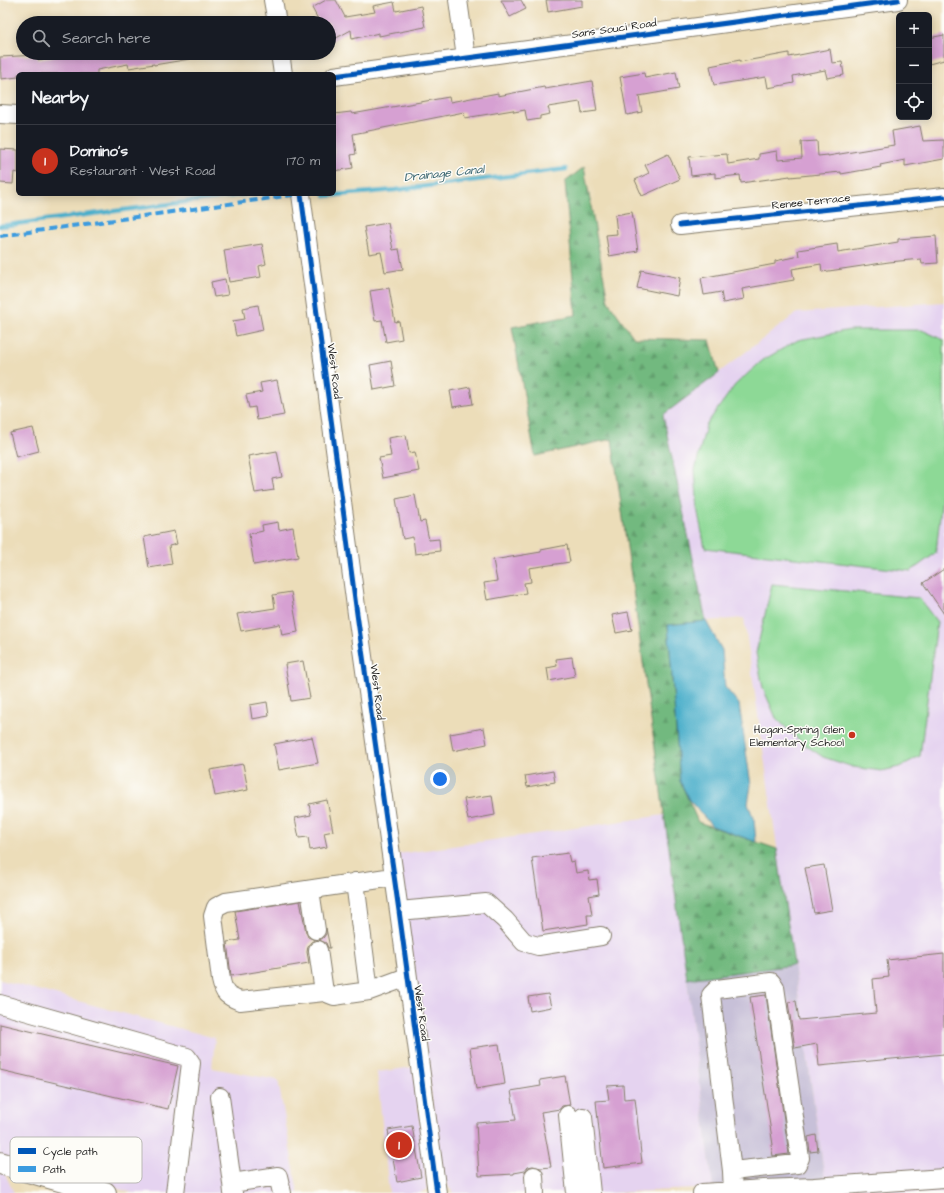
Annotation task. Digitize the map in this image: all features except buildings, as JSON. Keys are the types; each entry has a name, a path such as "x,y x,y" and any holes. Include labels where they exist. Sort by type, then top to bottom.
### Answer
{"main road":[{"path":"0,1163 10,1166"},
{"path":"70,1183 105,1193"}],"street":[{"path":"273,0 276,16"},
{"path":"458,0 466,58"},
{"name":"Sans Souci Road","path":"336,76 898,0"},
{"path":"281,60 283,72"},
{"path":"0,114 16,115"},
{"name":"West Road","path":"301,196 437,1193"},
{"name":"Renee Terrace","path":"680,225 944,197"},
{"path":"393,877 226,902 216,907 214,916 221,980 223,990 229,997 240,1001 324,992 334,996 369,991 408,977"},
{"path":"355,882 369,991"},
{"path":"310,890 316,930"},
{"path":"399,911 486,903 505,920 524,942 538,946 602,936"},
{"path":"318,950 324,992"},
{"path":"732,1171 797,1164 800,1158 775,987 771,982 717,989 711,995 732,1171 733,1192"},
{"path":"0,1004 187,1057 191,1063 175,1193"},
{"path":"220,1097 233,1188 278,1176 282,1193"},
{"path":"576,1193 575,1116 591,1193"},
{"path":"702,1193 944,1178"}],"shaded area":[{"name":"Hogan-Spring Glen Elementary School","path":"944,302 944,1193 827,1193 744,618 706,621 663,415 797,313"},
{"path":"664,815 687,979 713,1188 609,1193 453,1193 443,1179 398,854"},
{"path":"794,965 825,1180 713,1188 687,979"},
{"path":"0,980 215,1038 212,1068 278,1080 298,1193 133,1193 97,1183 142,1183 142,1137 10,1137 10,1159 0,1156"},
{"path":"414,1067 427,1189 420,1193 389,1193 377,1072"},
{"path":"0,1171 4,1172 14,1193 0,1193"}],"green space":[{"path":"584,167 608,301 634,338 710,340 719,373 663,415 706,621 668,625 680,781 698,822 777,849 794,965 687,979 612,439 535,456 512,327 576,315 565,182"},
{"path":"850,330 922,330 944,340 944,478 936,553 911,571 705,548 698,513 695,470 706,425 735,385 763,360 798,340"},
{"path":"772,584 919,598 937,622 920,756 899,767 882,771 853,767 823,757 801,742 776,718 763,688 756,653"}],"water":[{"path":"706,621 722,650 725,687 739,704 751,785 748,804 754,819 756,842 712,826 689,800 680,781 668,625"}],"waterway":[{"name":"Drainage Canal","path":"336,195 396,190 566,169"},
{"name":"Drainage Canal","path":"0,226 232,196"}],"marked path":[{"path":"0,236 286,196"}],"cycle path":[{"path":"336,76 898,0"},
{"path":"301,196 437,1193"},
{"path":"680,225 944,197"}],"place":[{"name":"Hogan-Spring Glen Elementary School","path":"852,735"},
{"name":"Domino's","path":"399,1145"}]}
